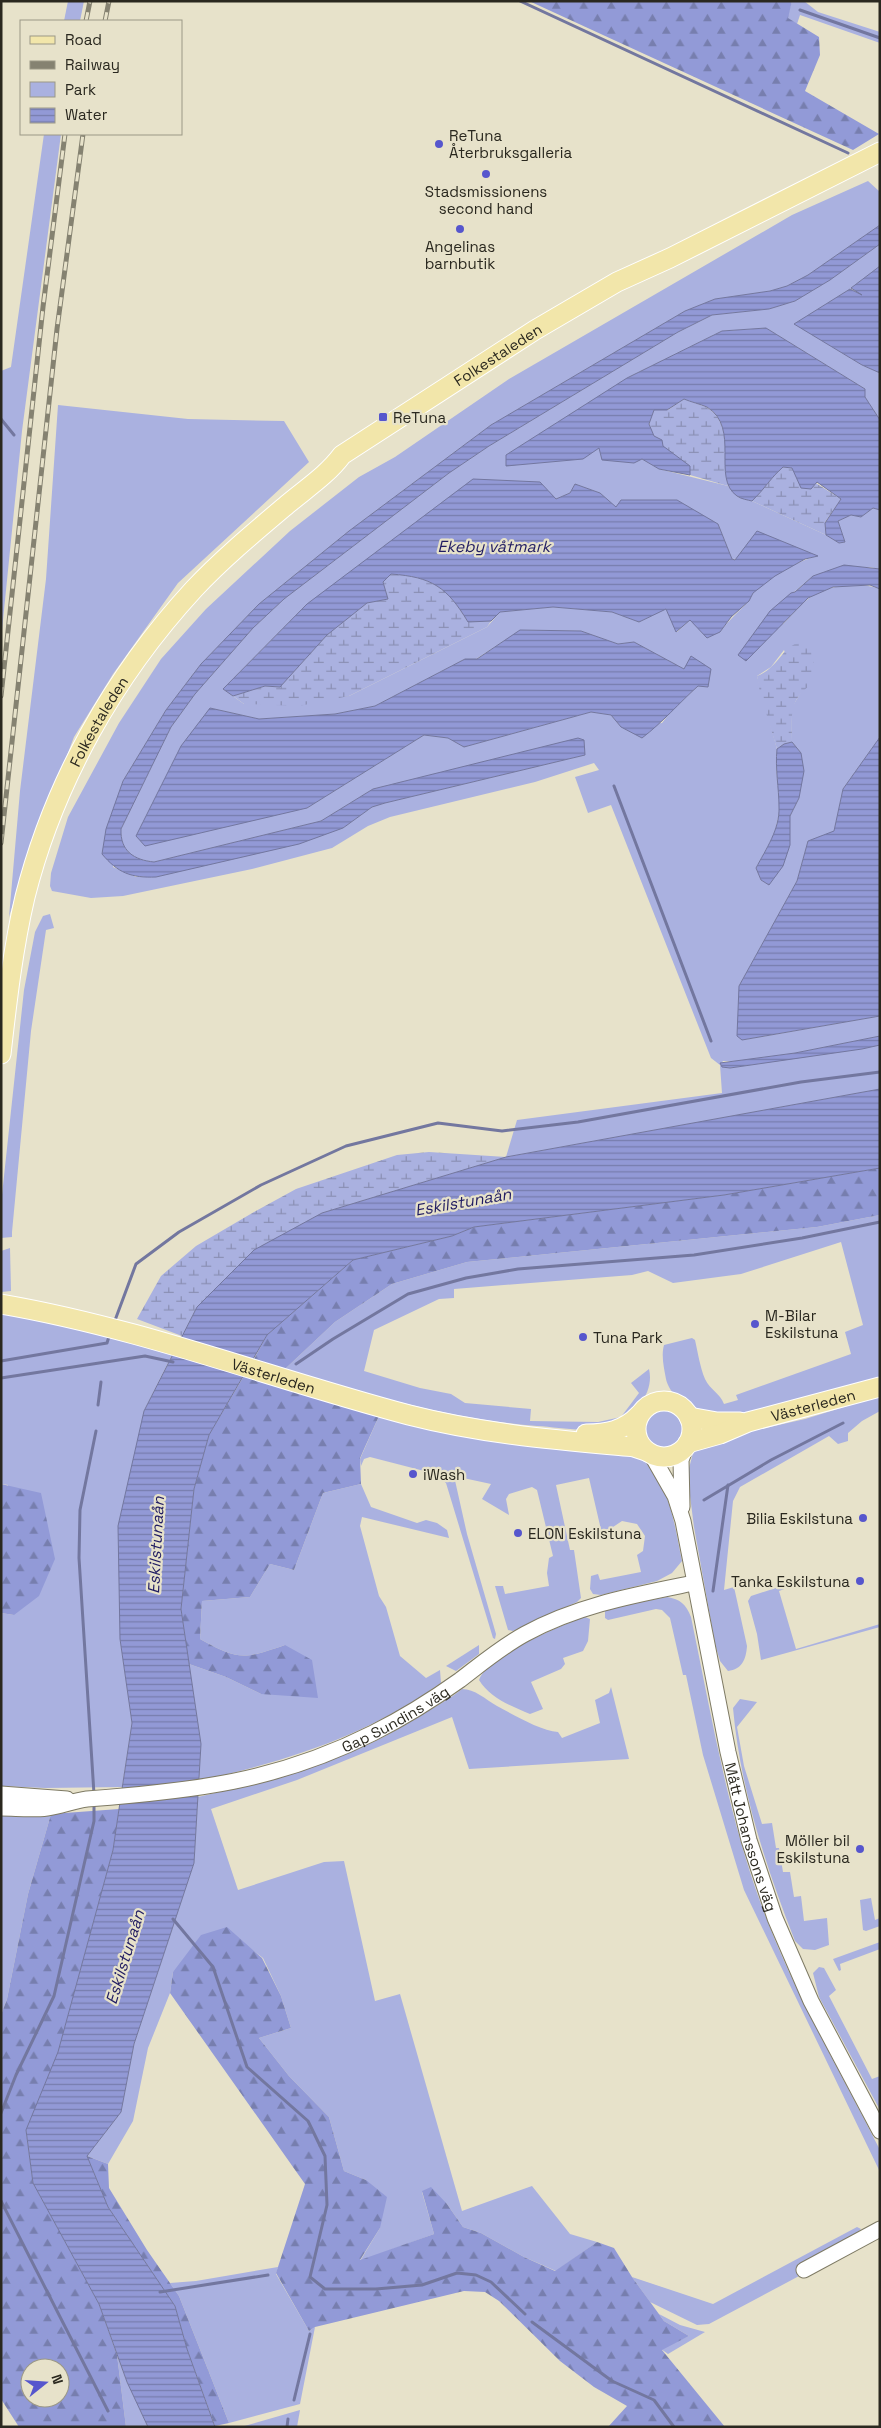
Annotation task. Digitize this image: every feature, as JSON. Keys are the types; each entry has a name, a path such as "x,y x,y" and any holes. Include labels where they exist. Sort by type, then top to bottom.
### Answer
{"main road":[{"name":"Folkestaleden","path":"1,1054 9,986 26,896 42,843 62,792 92,729 120,682 195,589 277,514 334,466 342,455 566,317 617,282 670,258 880,152"},
{"name":"Västerleden","path":"1,1304 97,1323 319,1389 451,1424 491,1432 634,1447 648,1453"},
{"name":"Västerleden","path":"687,1445 748,1422 880,1388"},
{"path":"666,1401 679,1406 689,1417 692,1432 687,1445 670,1457 660,1457 648,1453 639,1442 636,1432 639,1416 650,1404 666,1401"},
{"name":"Västerleden","path":"548,1437 601,1434 630,1425 639,1416"},
{"name":"Västerleden","path":"689,1417 717,1422 748,1422"}],"street":[{"name":"Mått Johanssons väg","path":"683,1521 681,1460 687,1445"},
{"name":"Mått Johanssons väg","path":"648,1453 675,1496 683,1521 737,1794 764,1885 811,2001 880,2131"},
{"name":"Gap Sundins väg","path":"1,1808 46,1808 82,1800 168,1793 216,1786 259,1776 309,1761 372,1733 428,1701 511,1642 562,1616 618,1598 694,1583"},
{"name":"Gap Sundins väg","path":"1,1794 82,1800"},
{"path":"804,2270 880,2229"}],"green space":[{"path":"68,1 84,1 80,20 64,20"},
{"path":"529,1 792,1 788,18 819,37 820,55 805,91 879,134 853,150"},
{"path":"792,1 804,1 818,12 880,32 880,43 800,15 797,24 787,18"},
{"path":"44,135 61,135 22,431 1,640 1,371 11,367"},
{"path":"868,181 880,192 880,225 808,275 787,286 770,291 715,299 685,311 491,425 349,531 259,604 201,664 166,710 123,781 117,801 113,867 136,877 156,877 343,828 372,807 385,803 585,755 427,776 373,789 321,821 154,862 140,859 130,853 126,849 121,837 121,829 171,727 195,694 253,628 284,599 449,473 489,446 678,332 712,315 769,309 795,301 830,280 880,244 880,266 850,289 795,324 862,365 880,373 880,420 865,397 865,389 766,328 722,331 627,378 599,447 642,459 659,469 728,486 738,497 752,501 826,535 839,543 845,542 838,521 851,515 861,517 873,508 880,510 880,569 869,567 813,576 773,610 783,624 808,599 824,590 853,585 880,589 880,737 843,789 834,832 808,841 797,881 739,986 743,1040 880,1016 880,1036 795,1053 740,1061 723,1061 720,1065 711,1058 611,805 588,813 575,777 599,770 594,763 535,782 390,817 368,826 332,848 252,869 123,896 91,898 52,891 50,886 51,873 68,817 119,723 161,659 206,609 290,531 359,477 395,457 509,379 792,215","holes":["575,484 600,493 616,508 718,524 732,559 817,556 792,566 758,587 748,602 720,632 690,620 677,632 666,608 639,622 612,612 553,607 500,612 487,627 349,696 244,704 223,689 307,604 570,493","521,630 581,631 618,644 634,642 684,669 698,686 672,710 662,723 621,727 611,715 591,712 464,747 448,738 424,735 307,808 210,708 259,719 335,714 375,706 465,659 476,659","784,650 801,692 791,709 792,742 801,753 799,798 790,816 790,845 769,885 761,880 756,868 774,836 780,809 776,766 777,749 757,676 771,667"]},
{"path":"684,399 706,407 714,413 720,422 726,442 728,486 690,475 689,466 660,444 652,432 650,422 654,410 668,410"},
{"path":"58,405 188,419 284,421 309,462 178,583 113,674 74,737 23,871 9,917 20,791 46,579"},
{"path":"783,467 792,468 841,499 825,522 826,535 752,501"},
{"path":"391,574 417,578 437,586 453,600 468,622 491,621 487,627 349,696 299,706 244,704 233,696 265,686 280,687 327,635 367,603 388,599 383,582"},
{"path":"809,642 815,667 812,684 804,690 795,703 792,716 792,742 784,744 777,749 760,693 757,676 776,662 790,647 795,644"},
{"path":"50,914 54,928 46,930 31,1031 12,1237 1,1238 1,1204 24,990 35,932 43,916"},
{"path":"880,1045 880,1089 506,1157 517,1120 722,1093 720,1065 730,1068"},
{"path":"429,1152 506,1157 322,1213 254,1251 197,1307 182,1336 137,1319 161,1276 196,1246 254,1212 296,1189 397,1155"},
{"path":"880,1168 880,1215 817,1227 467,1262 392,1284 335,1322 285,1369 254,1359 267,1335 353,1260 452,1236 474,1227 724,1195"},
{"path":"880,1215 880,1377 788,1404 735,1415 714,1417 698,1415 679,1400 667,1384 663,1362 664,1345 692,1338 695,1340 705,1379 724,1404 738,1400 736,1395 851,1354 845,1332 863,1325 841,1242 741,1274 673,1283 648,1271 632,1275 454,1289 454,1298 439,1299 374,1330 364,1371 420,1388 451,1394 465,1403 531,1409 530,1421 598,1422 621,1417 639,1393 631,1383 649,1369 649,1388 640,1404 626,1417 604,1427 583,1430 568,1429 473,1418 379,1397 285,1369 335,1322 392,1284 467,1262 817,1227"},
{"path":"10,1248 11,1291 1,1292 1,1251"},
{"path":"1,1311 75,1325 173,1353 144,1411 120,1639 132,1723 122,1787 45,1788 1,1786 1,1613 14,1615 8,1485 1,1484"},
{"path":"245,1374 379,1416 360,1458 361,1484 323,1493 294,1570 270,1564 250,1597 202,1601 200,1639 224,1651 242,1656 260,1653 285,1645 312,1660 318,1698 261,1694 226,1677 189,1664 181,1609 194,1489 209,1435"},
{"path":"880,1396 880,1411 862,1421 848,1433 848,1441 838,1444 829,1436 740,1487 733,1501 724,1590 734,1587 747,1646 746,1656 740,1666 728,1671 720,1661 715,1644 694,1527 688,1472 693,1453 703,1445 730,1436 805,1419"},
{"path":"668,1410 675,1413 681,1419 684,1430 683,1438 675,1447 668,1450 660,1450 653,1447 645,1438 644,1426 647,1419 656,1411"},
{"path":"379,1416 639,1456 658,1478 664,1491 673,1518 682,1561 672,1573 657,1581 601,1595 593,1594 590,1589 591,1576 598,1574 600,1580 641,1572 637,1555 643,1551 645,1536 637,1524 622,1521 610,1529 609,1532 602,1534 589,1478 556,1485 570,1550 574,1550 581,1598 577,1602 513,1631 508,1630 495,1586 503,1586 505,1594 549,1586 547,1573 549,1558 553,1556 537,1490 532,1487 509,1494 506,1499 509,1515 482,1499 491,1484 454,1476 467,1534 496,1634 495,1639 493,1638 446,1483 441,1479 432,1477 432,1473 370,1457 364,1459 361,1466 360,1459"},
{"path":"1,1484 41,1493 55,1559 39,1596 14,1615 1,1613"},
{"path":"361,1484 371,1507 417,1523 426,1520 437,1523 447,1530 449,1538 362,1517 360,1526 379,1596 386,1607 400,1656 426,1678 440,1670 441,1683 413,1702 355,1732 263,1765 199,1781 201,1744 189,1664 226,1677 261,1694 285,1645 260,1653 242,1656 213,1646 200,1639 202,1601 250,1597 270,1564 294,1570 323,1493"},
{"path":"785,1585 787,1588 779,1591 796,1649 880,1624 880,1627 761,1660 757,1634 748,1601 751,1596"},
{"path":"667,1597 682,1603 691,1617 729,1798 761,1904 801,1998 880,2150 880,2172 744,1890 703,1755 686,1675 683,1675 670,1618 662,1610 656,1609 608,1620 605,1618 605,1609"},
{"path":"585,1617 590,1619 588,1641 583,1651 563,1658 565,1664 561,1669 531,1682 543,1709 530,1714 516,1708 495,1697 479,1680 485,1671 496,1661 526,1642"},
{"path":"479,1645 479,1654 456,1671 446,1666"},
{"path":"611,1687 629,1759 469,1769 452,1717 297,1780 211,1809 238,1890 324,1862 344,1861 375,2001 400,1994 462,2211 532,2186 570,2234 597,2242 556,2271 524,2257 481,2233 463,2227 447,2204 422,2192 434,2234 360,2261 380,2228 366,2180 344,2171 329,2117 289,2076 259,2038 291,2028 281,1996 263,1958 244,1944 173,1972 170,1993 148,2048 133,2121 108,2164 87,2156 121,2112 134,2044 194,1863 198,1797 287,1775 341,1756 396,1731 462,1689 476,1693 535,1725 558,1732 562,1738 600,1723 595,1700 609,1693"},
{"path":"740,1699 757,1702 737,1727 744,1766 762,1824 772,1823 776,1848 779,1848 783,1872 790,1872 794,1897 801,1896 804,1921 827,1918 829,1945 815,1950 803,1949 795,1941 764,1856 748,1797 736,1738 733,1708"},
{"path":"119,1809 113,1850 58,2053 26,2131 33,2183 99,2304 117,2355 126,2427 19,2427 1,2399 1,2015 7,1999 28,1894 51,1814"},
{"path":"1,1814 51,1814 28,1894 7,1999 1,2015"},
{"path":"871,1898 875,1920 880,1918 880,1926 866,1931 863,1930 860,1900"},
{"path":"227,1927 262,1958 281,1996 291,2028 259,2038 289,2076 329,2117 344,2171 366,2180 387,2197 380,2228 360,2260 434,2234 422,2191 431,2187 447,2204 463,2227 481,2233 524,2257 555,2271 597,2242 614,2248 632,2277 664,2321 689,2336 662,2350 725,2427 608,2427 627,2406 594,2387 560,2361 499,2301 485,2292 464,2291 315,2327 309,2331 276,2273 305,2184 170,1993 173,1972 201,1935"},
{"path":"880,1942 880,1949 840,1964 841,1970 839,1971 833,1959"},
{"path":"819,1967 824,1968 836,1990 829,1996 872,2079 880,2076 880,2110 819,1997 813,1973"},
{"path":"87,2156 108,2164 109,2188 147,2250 179,2296 229,2423 215,2426 187,2349 175,2306 108,2207"},
{"path":"857,2227 861,2229 857,2233 801,2275 709,2324 697,2325 650,2302 632,2277 713,2304"},
{"path":"278,2267 276,2274 309,2331 315,2327 300,2404 229,2423 179,2296 170,2283 196,2281"},
{"path":"659,2314 680,2325 705,2332 668,2354 661,2349 689,2336 664,2321"},
{"path":"117,2355 127,2382 148,2427 126,2427"},
{"path":"300,2410 297,2427 241,2427"}],"water":[{"name":"Ekeby våtmark","path":"880,225 880,244 830,280 795,301 769,309 712,315 678,332 489,446 449,473 284,599 253,628 195,694 171,727 121,829 121,837 126,849 130,853 140,859 154,862 321,821 373,789 578,738 584,740 585,755 385,803 372,807 343,828 299,844 156,877 126,873 114,866 102,854 106,829 123,781 166,710 201,664 259,604 349,531 491,425 685,311 715,299 770,291 787,286 808,275"},
{"path":"880,266 880,373 862,365 794,324 850,289 862,295 851,288"},
{"path":"766,328 865,389 865,397 880,420 880,510 873,508 861,517 851,515 838,521 845,542 839,543 826,535 825,523 841,499 817,482 811,489 801,488 792,468 783,467 752,501 737,496 730,488 726,477 725,440 717,416 707,407 684,399 667,410 654,410 649,424 654,436 662,440 663,446 690,466 690,475 659,469 642,459 634,463 602,460 599,448 583,459 506,466 506,455 627,378 722,331"},
{"name":"Ekeby våtmark","path":"473,479 540,482 556,499 570,493 575,484 600,493 616,507 621,500 677,500 718,524 732,559 735,560 757,531 818,556 805,559 775,576 753,593 749,601 731,617 720,632 707,638 690,620 676,632 666,609 639,622 612,612 553,607 500,612 491,621 468,622 453,600 437,586 417,578 391,574 383,582 388,599 367,603 327,635 280,687 265,686 233,696 223,689 307,604"},
{"path":"844,565 880,569 880,589 870,585 833,587 808,598 746,661 738,655 770,611 791,593 795,592 813,576"},
{"path":"520,630 581,631 618,644 634,642 684,669 691,656 711,669 708,687 698,686 642,738 621,727 611,715 591,712 464,747 448,738 424,735 307,808 145,846 136,836 181,746 210,708 259,719 335,714 375,706 465,659 477,659"},
{"path":"880,737 880,1016 742,1040 737,1036 739,986 797,881 808,841 834,831 843,789"},
{"path":"792,742 801,753 804,771 799,798 790,816 790,845 783,866 769,885 761,880 756,868 772,839 779,815 777,749 784,744"},
{"path":"880,1036 880,1045 862,1049 730,1068 722,1067 720,1063 795,1053"},
{"name":"Eskilstunaån","path":"880,1089 880,1168 724,1195 474,1227 452,1236 353,1260 267,1335 209,1435 194,1489 181,1609 201,1744 194,1863 134,2044 121,2112 87,2156 108,2207 175,2306 187,2349 215,2427 148,2427 127,2382 99,2304 33,2183 26,2130 58,2052 113,1850 132,1723 120,1639 118,1526 144,1411 197,1307 254,1250 322,1213 506,1157"}],"waterway":[{"path":"520,1 848,153"},
{"path":"800,10 880,38"},
{"path":"1,419 14,435"},
{"path":"614,786 711,1041"},
{"path":"114,1323 136,1264 179,1232 261,1185 346,1146 438,1123 502,1131 578,1122 801,1082 880,1072"},
{"path":"296,1364 333,1339 408,1294 466,1278 518,1269 694,1255 802,1238 880,1222"},
{"path":"1,1361 107,1343 110,1333"},
{"path":"1,1378 145,1356 173,1362"},
{"path":"98,1405 101,1382"},
{"path":"704,1500 771,1460 843,1423"},
{"path":"94,1794 79,1558 80,1510 96,1431"},
{"path":"713,1591 728,1485"},
{"path":"1,2113 16,2075 54,1996 94,1821 94,1802"},
{"path":"173,1919 213,1967 247,2067 308,2121 325,2156 327,2205 310,2277 325,2289 376,2289 422,2285 457,2273 476,2275 491,2282 525,2314"},
{"path":"1,2201 108,2411"},
{"path":"160,2292 268,2275"},
{"path":"532,2322 612,2381 654,2400 674,2427"},
{"path":"294,2400 310,2334"},
{"path":"287,2427 288,2419"}],"railway":[{"path":"86,20 90,1"},
{"path":"105,20 109,1"},
{"path":"1,696 43,307 65,135"},
{"path":"1,843 57,329 83,135"}],"place":[{"name":"ReTuna Återbruksgalleria","path":"439,144"},
{"name":"Stadsmissionens second hand","path":"486,174"},
{"name":"Angelinas barnbutik","path":"460,229"},
{"name":"ReTuna","path":"383,417"},
{"name":"M-Bilar Eskilstuna","path":"755,1324"},
{"name":"Tuna Park","path":"583,1337"},
{"name":"iWash","path":"413,1474"},
{"name":"Bilia Eskilstuna","path":"863,1518"},
{"name":"ELON Eskilstuna","path":"518,1533"},
{"name":"Tanka Eskilstuna","path":"860,1581"},
{"name":"Möller bil Eskilstuna","path":"860,1849"}]}
